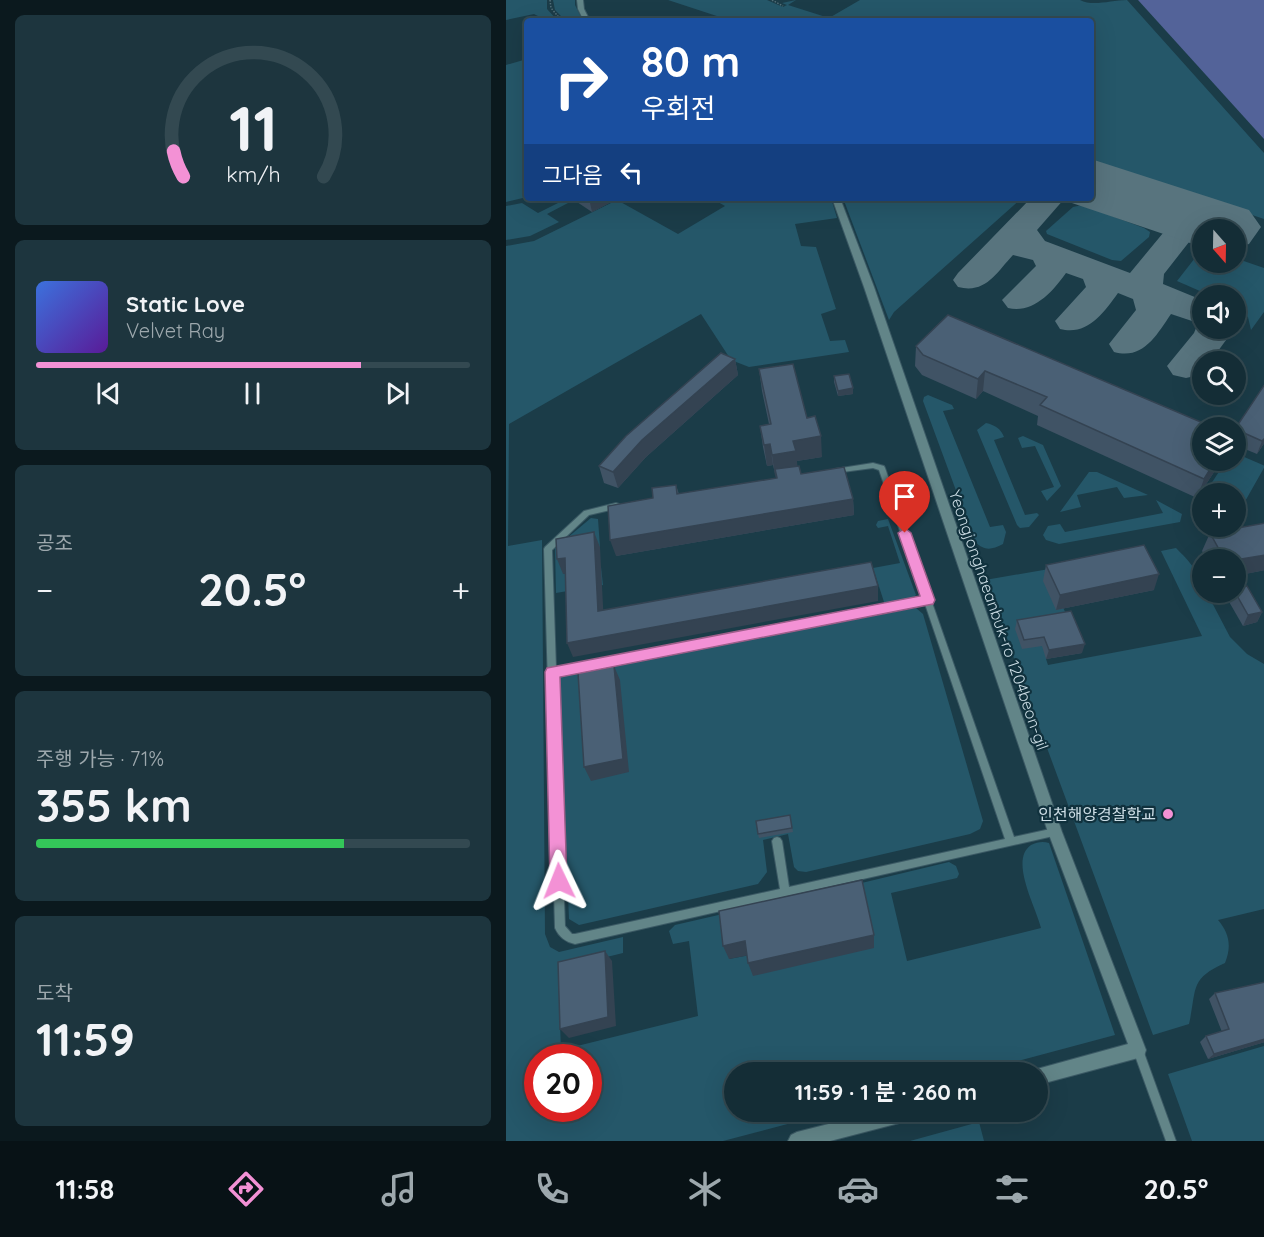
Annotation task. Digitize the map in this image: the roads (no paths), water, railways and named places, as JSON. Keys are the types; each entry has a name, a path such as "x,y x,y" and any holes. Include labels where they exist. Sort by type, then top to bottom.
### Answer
{"street":[{"path":"580,0 586,18"},
{"name":"Yeongjonghaeanbuk-ro 1204beon-gil","path":"837,201 869,286 1055,832 1138,1050"},
{"path":"1048,1074 1138,1050"},
{"path":"797,1141 869,1122"}],"lane":[{"path":"826,472 873,465 882,468 1011,842"},
{"path":"626,505 591,510 549,545 560,928 564,934 575,939 1055,832"},
{"path":"552,672 928,600"},
{"path":"777,841 785,892"},
{"path":"1138,1050 1171,1141"}],"water":[{"path":"1138,0 1264,0 1264,139"}],"place":[{"name":"인천해양경찰학교","path":"1168,814"}]}
